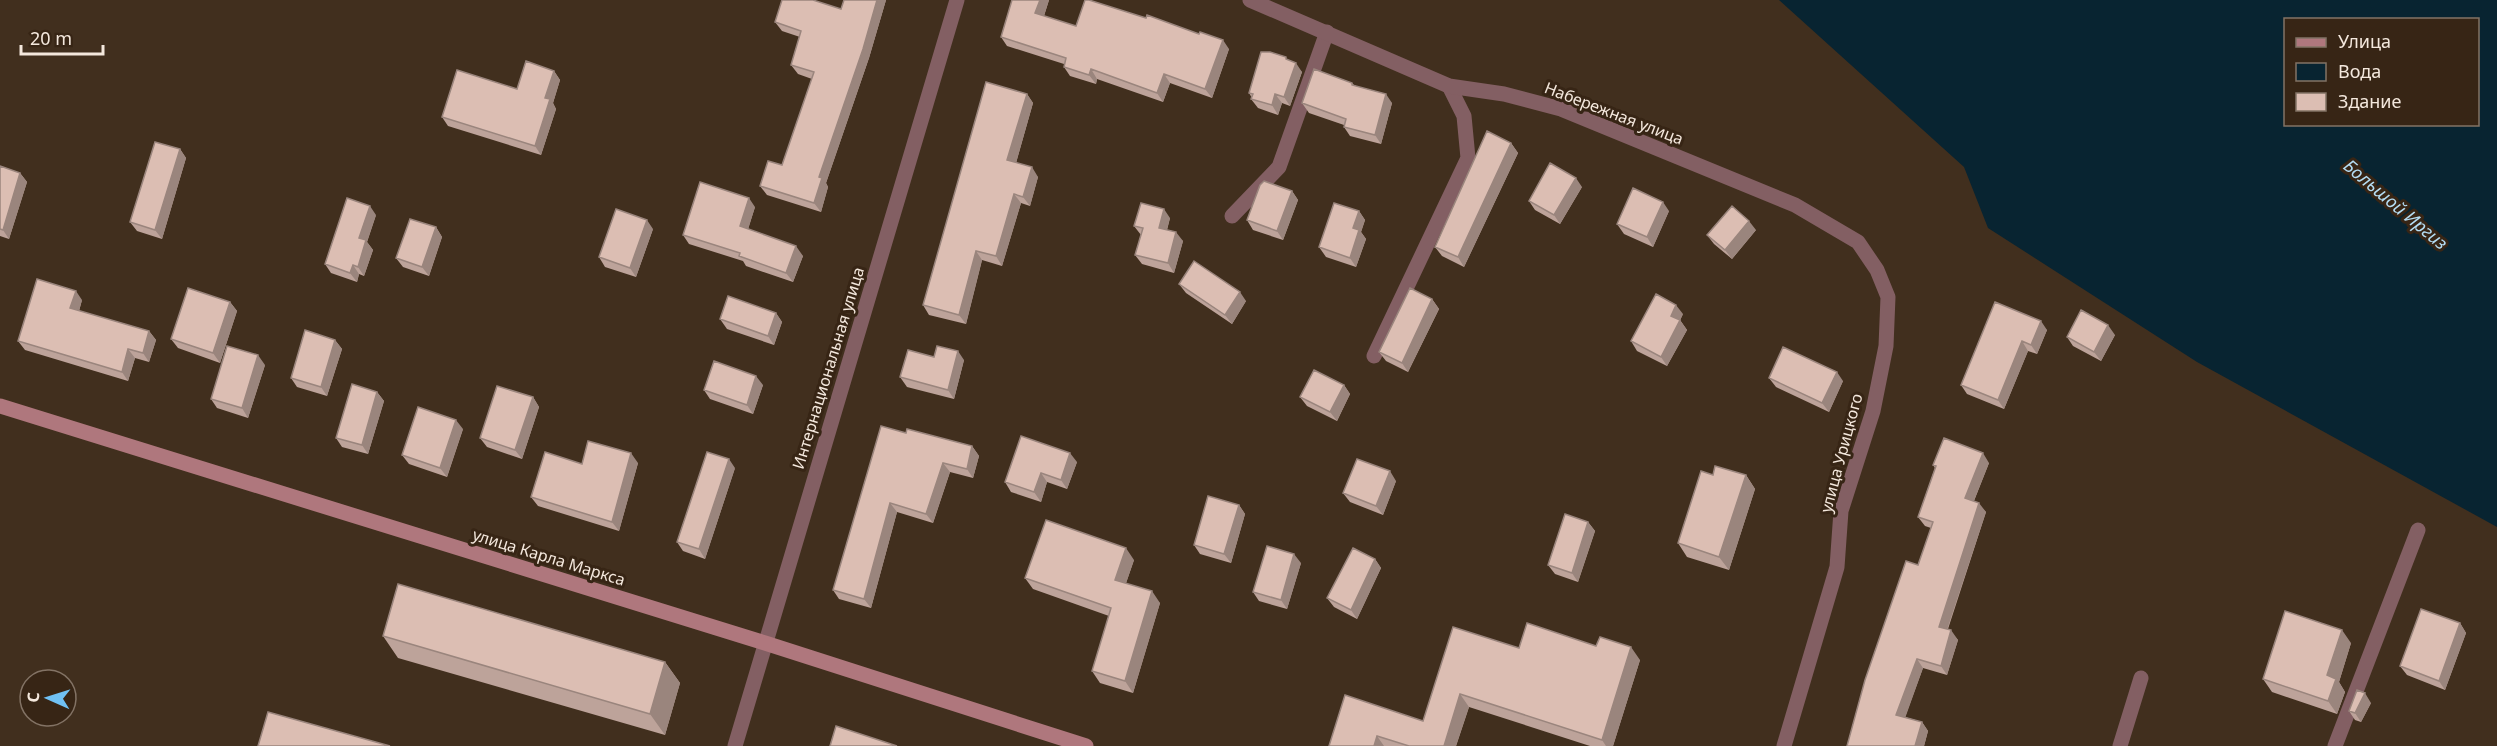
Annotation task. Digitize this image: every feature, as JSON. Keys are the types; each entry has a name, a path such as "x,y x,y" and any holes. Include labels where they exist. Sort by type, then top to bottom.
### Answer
{"main road":[{"name":"улица Карла Маркса","path":"0,406 765,643 1086,746"}],"street":[{"name":"Интернациональная улица","path":"735,746 957,0"},
{"name":"Набережная улица","path":"1250,0 1449,86 1504,94 1561,109 1795,205 1858,242"},
{"path":"1232,216 1280,167 1327,32"},
{"path":"1374,356 1468,158 1464,116 1449,86"},
{"name":"улица Урицкого","path":"1784,746 1837,567 1841,511 1874,411 1886,346 1888,297 1877,270 1858,242"},
{"path":"2336,746 2418,530"},
{"path":"2120,746 2141,678"}],"water":[{"name":"Большой Иргиз","path":"1779,0 2497,0 2497,527 2197,362 1988,228 1964,167"}],"building":[{"path":"782,0 813,0 841,9 844,0 877,0 863,49 819,177 822,178 814,203 760,186 768,161 782,165 814,72 791,65 801,31 775,22"},
{"path":"1012,0 1040,0 1035,13 1076,26 1085,0 1089,0 1146,18 1147,15 1223,40 1205,89 1164,74 1157,93 1091,69 1089,75 1064,67 1066,58 1001,37"},
{"path":"1261,52 1286,57 1296,63 1284,97 1275,94 1272,105 1251,99 1253,94 1249,93"},
{"path":"526,61 554,71 545,98 550,99 535,146 442,117 457,70 517,89"},
{"path":"1314,69 1352,83 1352,85 1386,94 1375,135 1344,127 1346,119 1302,103"},
{"path":"986,82 1027,94 1007,160 1032,167 1023,197 1014,194 996,256 976,251 959,315 923,305"},
{"path":"1487,131 1511,143 1458,257 1435,247"},
{"path":"155,142 180,149 155,230 130,222"},
{"path":"1550,163 1576,178 1554,215 1529,201"},
{"path":"0,166 20,173 3,230 0,229"},
{"path":"1264,181 1292,191 1277,231 1247,220 1260,185"},
{"path":"700,182 749,198 740,226 796,246 786,273 739,256 740,253 683,235"},
{"path":"1633,188 1663,202 1647,237 1617,224"},
{"path":"347,198 370,206 359,238 366,240 358,267 353,265 350,273 325,264"},
{"path":"1141,203 1164,209 1159,228 1176,232 1168,263 1135,255 1143,228 1134,226"},
{"path":"1334,203 1359,211 1353,228 1359,230 1350,258 1319,247"},
{"path":"1732,206 1749,221 1725,250 1707,235"},
{"path":"616,209 647,220 630,268 599,257"},
{"path":"410,219 436,227 422,267 396,258"},
{"path":"1194,261 1240,292 1225,315 1179,284"},
{"path":"37,279 76,291 70,308 149,331 143,353 128,349 122,372 18,341"},
{"path":"188,288 230,302 213,353 171,339"},
{"path":"1410,288 1432,299 1402,363 1379,352"},
{"path":"1656,294 1676,305 1671,316 1680,320 1661,357 1631,341"},
{"path":"728,296 776,313 768,336 720,319"},
{"path":"1995,302 2041,321 2031,345 2022,341 1998,400 1961,385"},
{"path":"2081,310 2108,325 2094,352 2067,337"},
{"path":"305,330 335,340 321,387 291,378"},
{"path":"227,346 258,355 242,408 211,399"},
{"path":"937,346 958,351 948,390 900,377 908,350 934,357"},
{"path":"1783,347 1837,372 1822,403 1769,378"},
{"path":"714,361 756,376 747,405 704,390"},
{"path":"1314,370 1344,385 1330,412 1300,397"},
{"path":"352,384 377,392 362,445 336,438"},
{"path":"497,386 533,397 515,450 480,438"},
{"path":"418,407 456,420 440,468 402,455"},
{"path":"881,426 906,433 907,429 972,446 967,469 943,463 926,514 890,503 864,599 833,590"},
{"path":"1021,436 1070,453 1061,480 1041,473 1034,492 1005,482"},
{"path":"1944,438 1983,453 1965,498 1979,503 1939,627 1951,630 1941,666 1917,659 1896,715 1922,722 1915,746 1847,746 1865,680 1906,561 1918,565 1933,522 1918,517 1936,466 1933,465"},
{"path":"588,441 631,453 612,522 531,497 545,452 582,464"},
{"path":"707,452 729,459 699,549 677,542"},
{"path":"1357,459 1390,471 1376,506 1343,493"},
{"path":"1715,466 1746,475 1719,557 1678,543 1701,471 1713,475"},
{"path":"1208,496 1239,505 1224,554 1194,545"},
{"path":"1565,514 1588,522 1572,573 1548,565"},
{"path":"1046,520 1126,548 1115,580 1152,591 1125,681 1092,671 1111,608 1025,578"},
{"path":"1267,546 1294,554 1281,600 1253,592"},
{"path":"1353,548 1375,559 1351,610 1327,598"},
{"path":"398,584 665,662 650,714 383,636"},
{"path":"2421,609 2460,623 2439,681 2400,666"},
{"path":"2285,611 2342,630 2327,675 2336,679 2328,701 2263,679"},
{"path":"1527,623 1596,646 1600,637 1631,647 1602,740 1460,694 1444,746 1409,746 1377,736 1374,746 1329,746 1345,695 1423,721 1453,627 1519,648"},
{"path":"2357,690 2365,693 2355,713 2349,711"},
{"path":"268,712 390,746 258,746"},
{"path":"836,726 897,746 830,746"}]}
